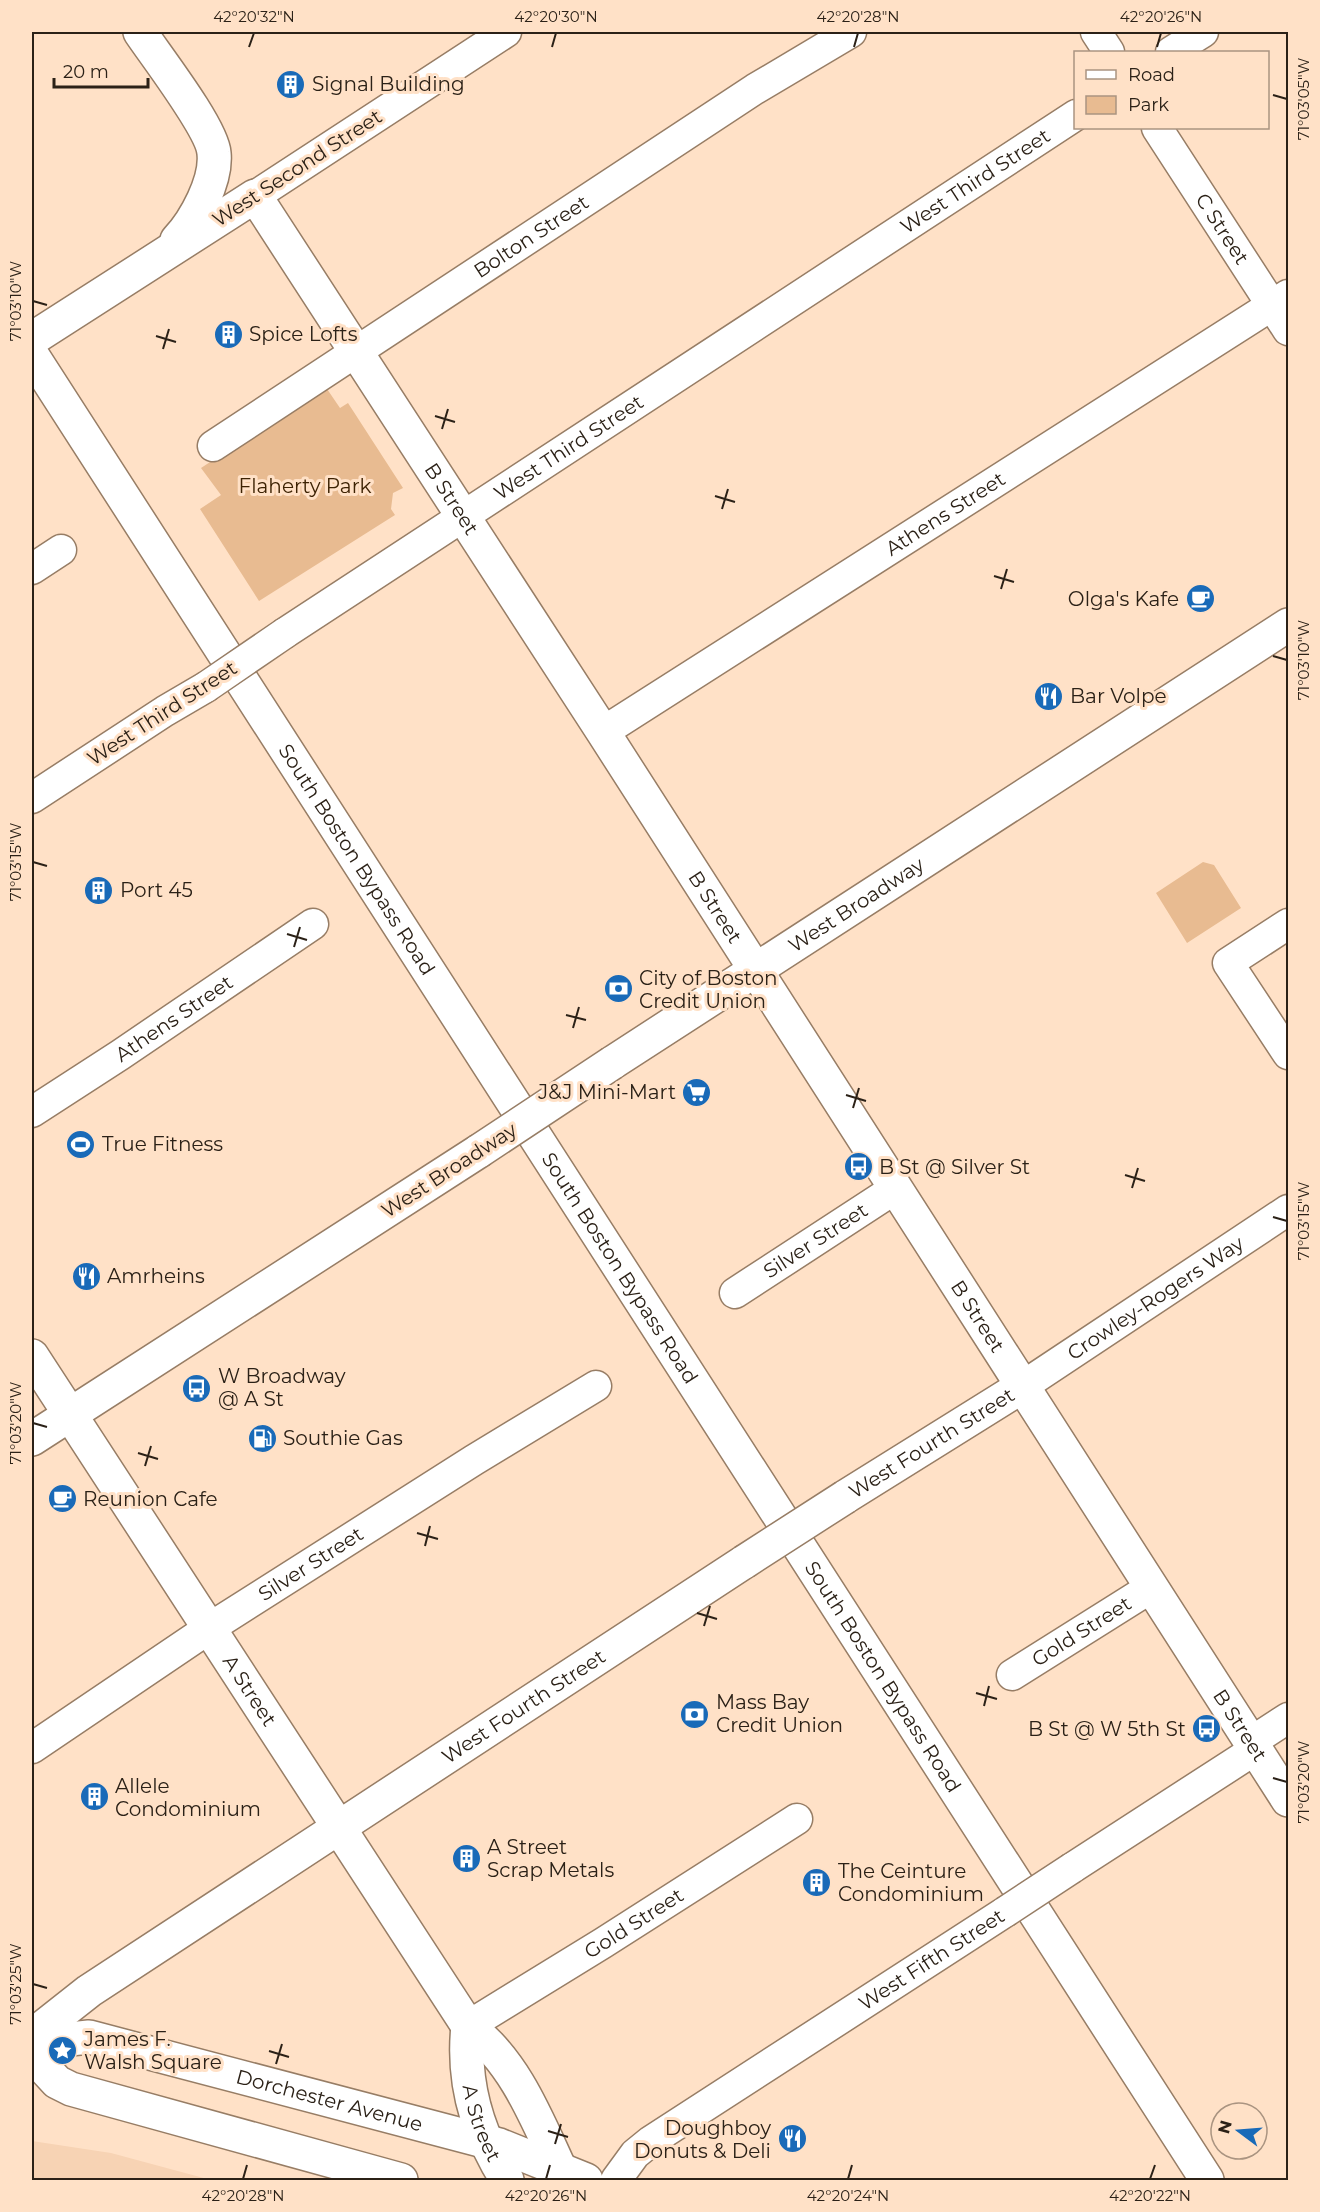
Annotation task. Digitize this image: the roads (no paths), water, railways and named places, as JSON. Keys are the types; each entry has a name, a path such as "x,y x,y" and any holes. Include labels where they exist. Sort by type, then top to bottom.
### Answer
{"main road":[{"name":"West Second Street","path":"140,32 205,128 215,154 209,183 197,213 187,229 148,265"},
{"name":"West Second Street","path":"32,339 255,196"},
{"name":"B Street","path":"255,196 603,732 1288,1800"},
{"name":"South Boston Bypass Road","path":"32,355 1207,2181"},
{"name":"West Broadway","path":"32,1439 1288,625"},
{"name":"A Street","path":"32,1356 468,2026 495,2049 528,2098 573,2175"},
{"name":"West Fourth Street","path":"32,2036 89,1991 339,1827 744,1562 1023,1386"},
{"name":"A Street","path":"468,2026 466,2058 468,2085 485,2141 507,2181"},
{"name":"Dorchester Avenue","path":"32,2043 89,2037 485,2141 524,2154 573,2175"},
{"path":"32,2055 57,2082 71,2089 401,2181"}],"street":[{"name":"West Second Street","path":"255,196 506,32"},
{"name":"Bolton Street","path":"213,446 755,89 851,32"},
{"path":"1096,32 1108,51"},
{"path":"1173,51 1203,32"},
{"name":"West Third Street","path":"32,798 165,711 206,687 1074,116"},
{"name":"C Street","path":"1159,129 1283,310"},
{"name":"Athens Street","path":"603,732 1283,310"},
{"path":"32,569 61,550"},
{"name":"Athens Street","path":"32,1112 313,924"},
{"path":"1288,924 1228,963 1288,1053"},
{"name":"Silver Street","path":"735,1293 896,1188"},
{"name":"Crowley-Rogers Way","path":"1023,1386 1288,1210"},
{"name":"Silver Street","path":"32,1748 208,1629 474,1460 596,1386"},
{"name":"Gold Street","path":"1012,1675 1152,1587"},
{"name":"West Fifth Street","path":"616,2181 635,2154 651,2141 1072,1868 1254,1746 1288,1718"},
{"name":"Gold Street","path":"468,2026 797,1819"}],"place":[{"name":"Signal Building","path":"291,84"},
{"name":"Spice Lofts","path":"228,334"},
{"name":"Olga's Kafe","path":"1200,599"},
{"name":"Bar Volpe","path":"1049,696"},
{"name":"Port 45","path":"99,890"},
{"name":"City of Boston Credit Union","path":"618,989"},
{"name":"J&J Mini-Mart","path":"697,1092"},
{"name":"True Fitness","path":"81,1144"},
{"name":"B St @ Silver St","path":"858,1167"},
{"name":"Amrheins","path":"86,1276"},
{"name":"W Broadway @ A St","path":"197,1388"},
{"name":"Southie Gas","path":"262,1438"},
{"name":"Reunion Cafe","path":"62,1499"},
{"name":"Mass Bay Credit Union","path":"695,1714"},
{"name":"B St @ W 5th St","path":"1207,1729"},
{"name":"Allele Condominium","path":"94,1797"},
{"name":"A Street Scrap Metals","path":"466,1859"},
{"name":"The Ceinture Condominium","path":"817,1883"},
{"name":"James F. Walsh Square","path":"63,2051"},
{"name":"Doughboy Donuts & Deli","path":"792,2139"}],"park label":[{"name":"Flaherty Park","path":"305,486"}]}
